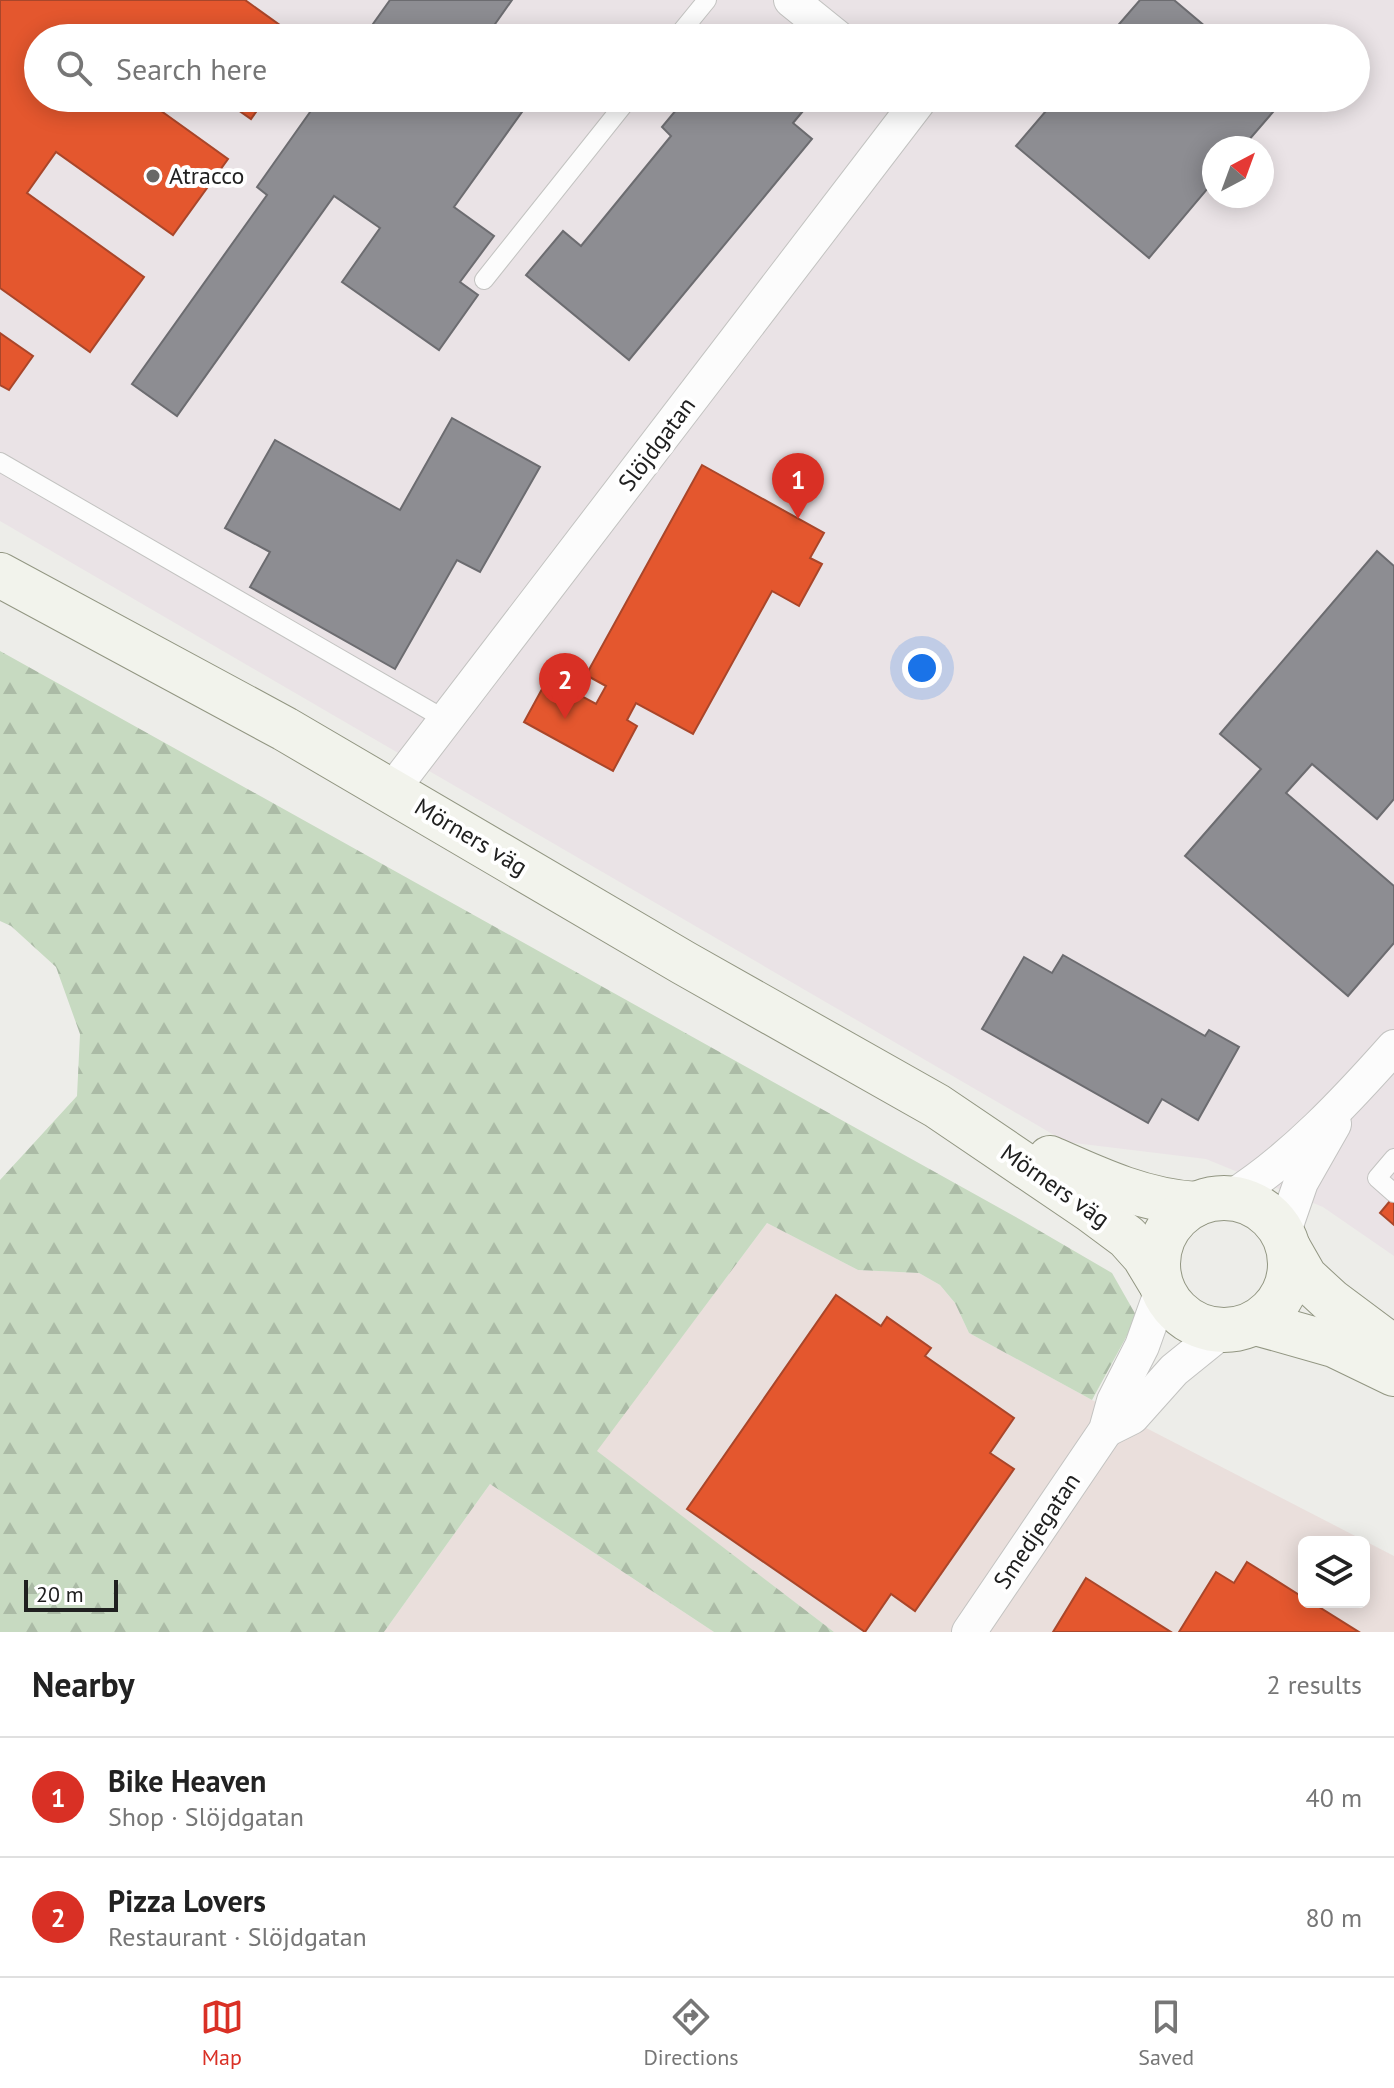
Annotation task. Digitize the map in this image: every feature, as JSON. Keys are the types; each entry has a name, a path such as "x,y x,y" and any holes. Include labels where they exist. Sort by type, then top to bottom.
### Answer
{"main road":[{"name":"Mörners väg","path":"0,575 285,729 684,963 937,1106 1127,1237 1144,1256 1161,1285"},
{"name":"Mörners väg","path":"937,1106 1110,1184 1174,1203 1213,1201"},
{"path":"1394,1348 1331,1301 1305,1277 1274,1220 1261,1209 1213,1201 1179,1215 1166,1230 1159,1246 1157,1264 1161,1285 1172,1306 1186,1319 1203,1328 1238,1327 1334,1345 1394,1374"},
{"path":"1238,1327 1272,1311 1284,1294 1291,1265 1286,1242"}],"street":[{"path":"791,0 821,24"},
{"name":"Slöjdgatan","path":"392,790 910,112"},
{"path":"1213,1201 1276,1164 1391,1056"},
{"path":"1286,1242 1301,1182 1350,1096"},
{"name":"Smedjegatan","path":"969,1632 1106,1430 1114,1401 1142,1346 1161,1285"},
{"name":"Smedjegatan","path":"1106,1430 1132,1417 1174,1370 1238,1327"}],"lane":[{"path":"687,24 707,0"},
{"path":"484,280 618,112"},
{"path":"0,462 446,720"},
{"path":"1394,1158 1377,1178 1394,1193"}],"shaded area":[{"path":"0,0 1394,0 1394,1256 1323,1207 1206,1159 1066,1142 0,521"},
{"path":"767,1223 858,1270 919,1273 940,1285 955,1303 969,1333 1355,1536 1298,1536 1298,1608 1370,1608 1370,1544 1394,1556 1394,1632 834,1632 596,1451"},
{"path":"490,1484 714,1632 384,1632"}],"green space":[{"path":"0,651 1112,1273 1137,1317 1092,1400 969,1333 955,1303 940,1285 919,1273 858,1270 767,1223 597,1451 834,1632 714,1632 490,1484 384,1632 0,1632 0,1180 77,1096 80,1034 56,967 11,926 0,921"}],"building: Shops":[{"name":"Atracco","path":"0,0 245,0 278,24 24,24 24,112 163,112 228,159 173,235 56,152 27,193 144,277 90,352 0,288"},
{"path":"241,112 256,112 251,119"},
{"path":"0,333 33,356 9,390 0,385"},
{"path":"702,465 824,533 810,558 822,564 799,606 772,591 693,734 636,703 627,720 637,726 613,771 524,722 548,678 596,704 606,686 586,675"},
{"path":"1394,1196 1394,1225 1380,1213"},
{"path":"836,1295 881,1326 887,1317 931,1348 925,1356 1014,1418 990,1453 1014,1469 915,1611 891,1594 865,1632 687,1509"},
{"path":"1247,1562 1298,1594 1298,1608 1321,1608 1359,1632 1179,1632 1216,1572 1234,1583"},
{"path":"1086,1578 1171,1632 1053,1632"}],"building: Industry":[{"path":"390,0 512,0 495,24 373,24"},
{"path":"1140,0 1174,0 1202,24 1119,24"},
{"path":"310,112 522,112 454,207 494,236 460,282 478,295 439,350 342,282 380,228 334,196 177,416 132,384 267,195 257,187"},
{"path":"674,112 802,112 793,123 812,139 629,360 526,275 563,231 581,246 671,136 662,127"},
{"path":"1045,112 1273,112 1252,136 1202,136 1202,195 1149,258 1016,146"},
{"path":"452,418 540,467 480,572 457,560 395,669 250,587 270,552 225,528 275,440 400,510"},
{"path":"1377,551 1394,566 1394,799 1377,819 1312,764 1286,793 1394,886 1394,943 1348,996 1185,856 1261,769 1220,734"},
{"path":"1063,955 1205,1036 1209,1030 1239,1047 1198,1120 1162,1099 1148,1123 982,1029 1024,957 1052,973"}],"place":[{"name":"Atracco","path":"153,176"},
{"name":"Bike Heaven","path":"798,519"},
{"name":"Pizza Lovers","path":"565,719"}]}
